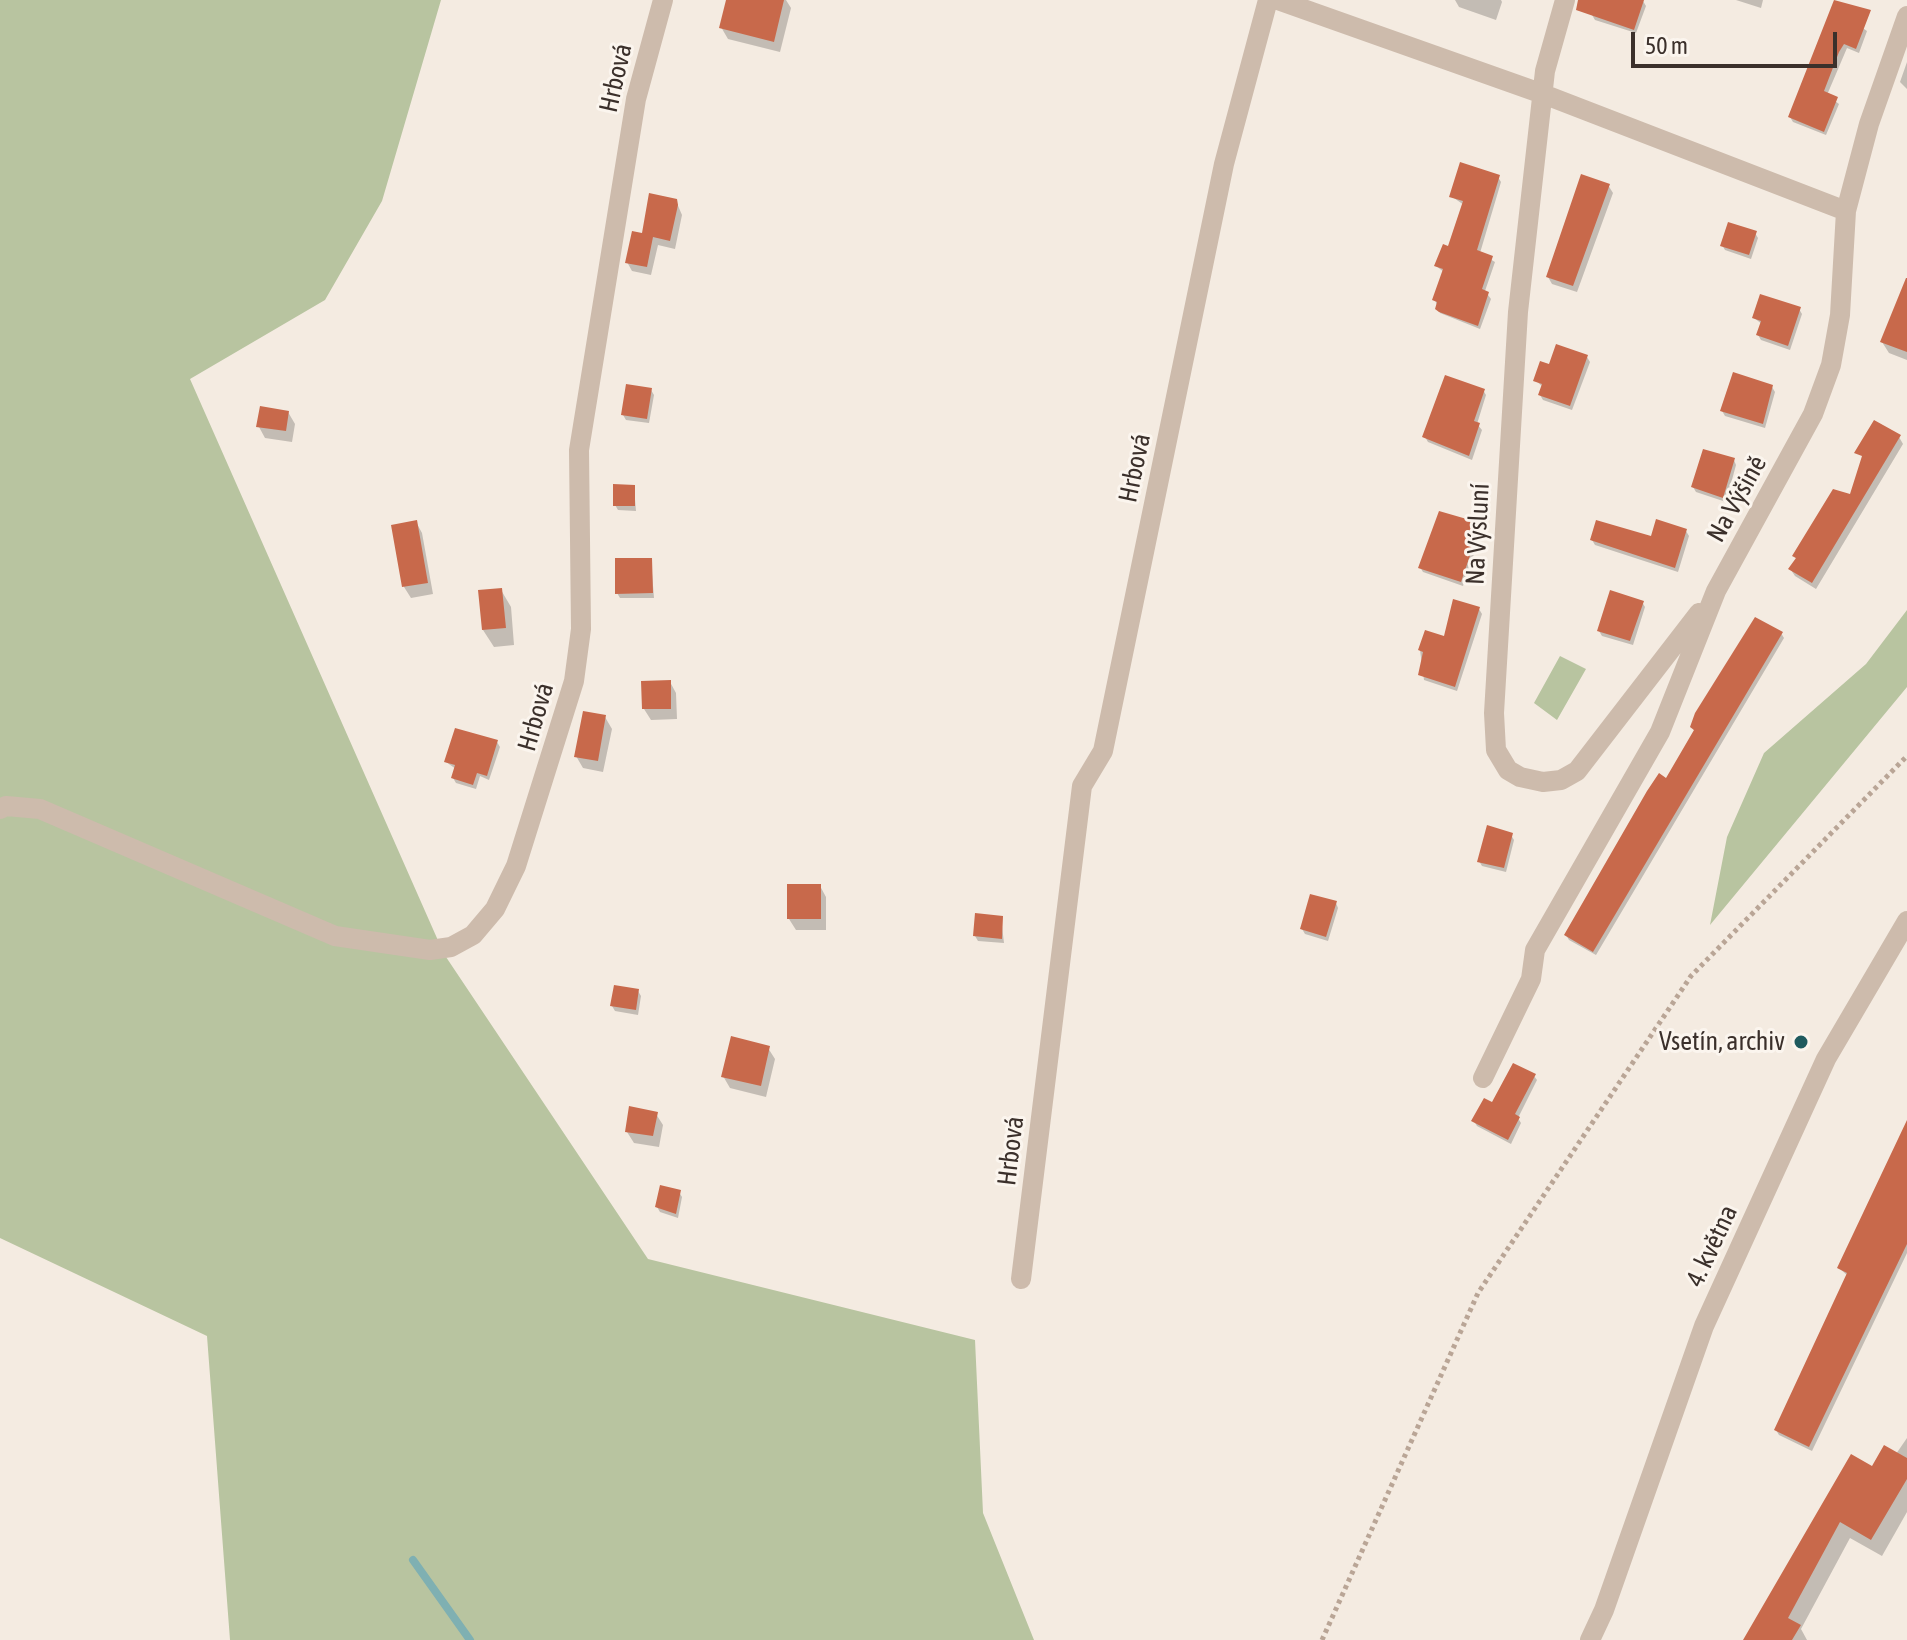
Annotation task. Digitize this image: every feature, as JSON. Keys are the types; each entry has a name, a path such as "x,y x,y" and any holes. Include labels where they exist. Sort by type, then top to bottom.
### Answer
{"street":[{"name":"Hrbová","path":"0,809 40,809 335,936 430,950 451,947 473,935 495,909 516,866 574,681 581,629 579,450 636,99 663,0"},
{"name":"Hrbová","path":"1021,1279 1082,786 1103,751 1224,164 1268,0"},
{"path":"1278,0 1543,94 1846,211"},
{"name":"Na Výsluní","path":"1565,0 1545,71 1518,312 1495,697 1496,750 1508,770 1520,777 1543,782 1561,780 1577,771 1716,591"},
{"name":"Na Výšině","path":"1483,1078 1531,979 1535,950 1660,732 1716,591 1813,414 1831,365 1840,315 1846,211 1869,124 1907,16"},
{"name":"4. května","path":"1590,1640 1604,1610 1704,1326 1826,1059 1907,921"}],"path":[{"path":"1322,1640 1478,1293 1691,976 1907,756"}],"green space":[{"path":"0,0 441,0 382,201 325,300 190,379 444,954 648,1259 975,1340 983,1513 1034,1640 230,1640 207,1336 0,1238"},
{"path":"1907,610 1907,687 1710,925 1727,837 1764,753 1866,664"},
{"path":"1560,656 1586,669 1557,720 1534,703"}],"building":[{"path":"726,0 784,0 774,42 719,28"},
{"path":"1578,0 1644,0 1634,30 1576,10"},
{"path":"1834,0 1871,10 1856,49 1844,44 1839,52 1824,91 1838,97 1824,132 1788,117"},
{"path":"1460,162 1500,175 1477,250 1493,256 1482,289 1489,292 1478,326 1439,312 1435,309 1437,302 1432,300 1443,269 1434,266 1443,244 1448,246 1463,201 1449,197"},
{"path":"1581,174 1610,184 1573,286 1546,277"},
{"path":"649,193 677,199 678,205 670,241 653,237 647,267 625,263 632,231 642,233"},
{"path":"1728,222 1757,231 1749,255 1720,246"},
{"path":"1907,278 1907,352 1880,342"},
{"path":"1760,294 1801,307 1788,346 1756,335 1761,321 1752,318"},
{"path":"1556,344 1588,355 1570,406 1538,395 1542,384 1533,381 1540,361 1549,364"},
{"path":"1733,372 1773,385 1763,424 1720,411"},
{"path":"1445,375 1485,389 1474,421 1480,423 1469,456 1422,437"},
{"path":"626,384 652,388 647,419 621,415"},
{"path":"260,406 289,411 286,431 256,427"},
{"path":"1874,420 1901,435 1812,583 1788,569 1796,558 1792,556 1833,489 1850,494 1862,456 1854,453"},
{"path":"1703,449 1735,458 1723,498 1691,487"},
{"path":"613,484 635,485 635,506 613,506"},
{"path":"1439,511 1477,522 1472,537 1476,538 1461,582 1418,568"},
{"path":"1656,519 1687,529 1675,568 1590,540 1596,520 1651,536"},
{"path":"417,520 428,583 402,587 391,525"},
{"path":"615,558 652,558 653,593 615,594"},
{"path":"502,588 506,628 482,630 478,590"},
{"path":"1610,590 1644,601 1630,641 1597,631"},
{"path":"1453,599 1480,607 1455,687 1418,675 1423,652 1418,650 1425,630 1444,636"},
{"path":"1755,617 1783,632 1593,952 1564,935 1647,791 1659,773 1666,778 1694,730 1690,727 1695,713"},
{"path":"671,680 671,709 642,709 641,681"},
{"path":"583,711 606,715 598,761 574,757"},
{"path":"455,728 498,740 487,776 477,773 473,785 451,778 455,765 444,762"},
{"path":"1487,825 1513,833 1504,868 1477,862"},
{"path":"787,884 821,884 821,919 787,919"},
{"path":"1310,894 1337,901 1326,937 1300,929"},
{"path":"975,913 1003,916 1002,939 973,936"},
{"path":"614,985 639,989 636,1010 610,1006"},
{"path":"731,1036 770,1046 761,1086 721,1077"},
{"path":"1513,1063 1536,1074 1515,1114 1520,1117 1508,1140 1471,1121 1484,1098 1492,1102"},
{"path":"629,1106 658,1112 653,1136 625,1132"},
{"path":"1907,1120 1907,1244 1809,1447 1774,1430 1847,1273 1837,1268"},
{"path":"660,1185 681,1190 676,1214 655,1207"},
{"path":"1884,1445 1907,1458 1907,1479 1871,1540 1840,1522 1788,1618 1801,1625 1792,1640 1743,1640 1851,1454 1872,1466"}],"waterway":[{"path":"413,1560 470,1640"}],"place":[{"name":"Vsetín, archiv","path":"1801,1042"}]}
